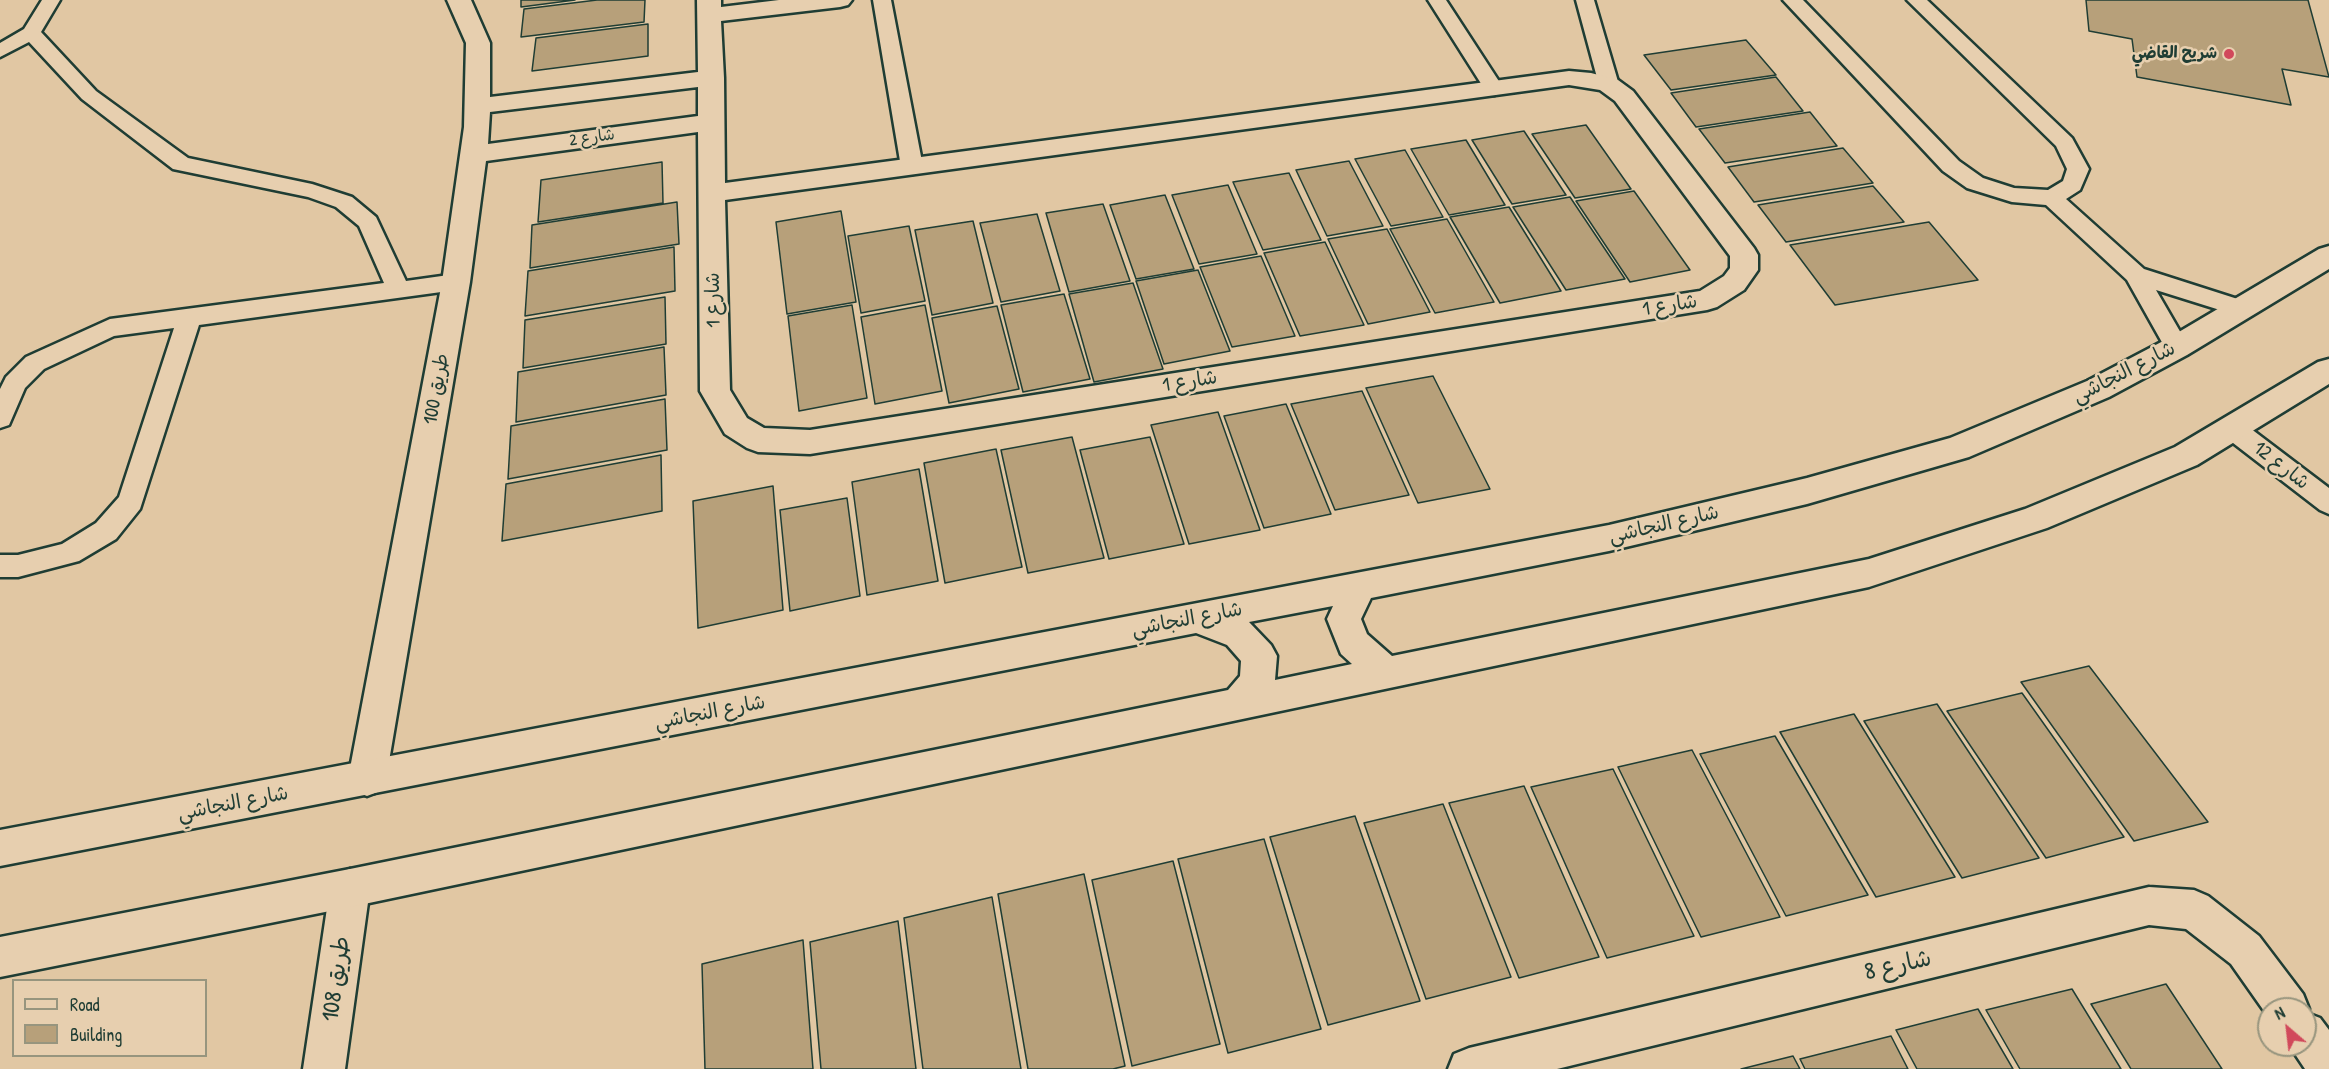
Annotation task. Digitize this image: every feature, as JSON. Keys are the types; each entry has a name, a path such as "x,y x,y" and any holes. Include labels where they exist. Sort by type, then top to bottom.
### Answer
{"street":[{"name":"طريق 100","path":"367,780 456,282 477,127 478,43 459,0"},
{"path":"840,0 709,7 713,193 1569,78 1591,80 1609,85"},
{"path":"477,106 712,78"},
{"name":"شارع 1","path":"713,193 715,391 736,426 758,440 810,442 1707,300 1734,284 1744,270 1744,255 1624,96 1609,85"},
{"name":"شارع 2","path":"473,154 711,122"},
{"name":"شارع النجاشي","path":"0,848 367,780 1621,535 1807,491 1958,448 2098,389 2177,347 2329,256"},
{"path":"0,957 350,888 1869,573 2035,519 2186,456 2329,370"},
{"path":"1360,586 1344,619 1353,643 1386,673"},
{"path":"1197,618 1239,634 1259,656 1257,681 1239,703"},
{"name":"طريق 108","path":"324,1069 350,888"},
{"name":"شارع 8","path":"1469,1069 2149,906 2194,910 2245,950 2279,997"},
{"path":"2317,1050 2329,1066"}],"lane":[{"path":"0,51 31,33 51,0"},
{"path":"882,0 912,167"},
{"path":"1437,0 1494,89"},
{"path":"1585,0 1609,85"},
{"path":"1792,0 1951,166 1975,183 2012,195 2052,198 2072,186 2078,169 2065,143 1916,0"},
{"path":"31,33 89,95 181,164 312,190 344,202 368,222 398,290"},
{"path":"2052,198 2136,275 2177,347"},
{"path":"2136,275 2240,308"},
{"path":"0,418 15,383 35,363 110,328 456,282"},
{"path":"0,566 18,566 69,554 106,531 131,502 189,318"},
{"name":"شارع 12","path":"2233,429 2329,503"}],"building":[{"path":"521,0 575,0 521,7"},
{"path":"597,0 645,0 644,22 521,37 524,9"},
{"name":"شريح القاضي","path":"2086,0 2308,0 2329,77 2282,69 2291,105 2137,77 2132,39 2089,31"},
{"path":"648,24 648,56 532,71 536,38"},
{"path":"1746,40 1776,75 1671,90 1644,55"},
{"path":"1776,77 1803,111 1696,127 1671,93"},
{"path":"1810,112 1837,146 1725,163 1699,129"},
{"path":"1586,125 1631,189 1575,198 1532,134"},
{"path":"1524,131 1566,195 1512,204 1472,140"},
{"path":"1466,140 1505,205 1449,215 1411,149"},
{"path":"1843,148 1873,183 1754,202 1728,167"},
{"path":"1405,150 1443,217 1391,226 1355,159"},
{"path":"1349,161 1383,226 1327,236 1296,170"},
{"path":"662,162 663,203 538,222 541,180"},
{"path":"1289,173 1321,240 1263,250 1233,182"},
{"path":"1228,185 1257,254 1199,264 1172,195"},
{"path":"1873,186 1904,222 1786,242 1758,205"},
{"path":"1634,191 1690,270 1630,282 1576,201"},
{"path":"1165,195 1194,269 1136,279 1110,205"},
{"path":"1570,197 1625,279 1566,290 1513,207"},
{"path":"677,202 679,244 530,268 532,225"},
{"path":"1103,204 1130,281 1069,292 1046,213"},
{"path":"1509,207 1561,291 1500,303 1450,217"},
{"path":"841,211 856,302 787,314 776,222"},
{"path":"1037,214 1060,291 1001,302 980,223"},
{"path":"1447,219 1494,302 1435,313 1390,229"},
{"path":"973,221 993,303 932,315 915,230"},
{"path":"1929,222 1978,280 1835,305 1790,245"},
{"path":"909,226 925,301 861,313 848,236"},
{"path":"1387,229 1430,312 1368,324 1328,239"},
{"path":"1325,242 1364,325 1300,336 1264,253"},
{"path":"674,247 675,291 525,316 528,271"},
{"path":"1261,256 1295,336 1232,347 1200,267"},
{"path":"1198,270 1230,351 1164,364 1136,281"},
{"path":"1133,283 1163,369 1094,382 1069,294"},
{"path":"1064,294 1090,379 1023,392 1001,305"},
{"path":"665,297 666,344 523,368 525,320"},
{"path":"852,305 867,398 799,411 788,316"},
{"path":"925,305 942,391 875,404 861,317"},
{"path":"997,306 1019,389 949,403 932,318"},
{"path":"664,347 666,395 516,422 518,372"},
{"path":"1433,376 1490,489 1418,503 1366,388"},
{"path":"1362,391 1409,495 1335,510 1291,404"},
{"path":"665,399 667,450 508,479 511,426"},
{"path":"1286,404 1331,514 1264,528 1224,416"},
{"path":"1218,412 1260,530 1189,544 1151,425"},
{"path":"1072,437 1104,558 1028,573 1001,450"},
{"path":"1150,437 1184,544 1109,559 1080,450"},
{"path":"996,449 1022,567 945,583 924,463"},
{"path":"661,455 662,511 502,541 506,484"},
{"path":"919,469 938,581 867,595 852,482"},
{"path":"773,486 783,610 698,628 693,501"},
{"path":"847,498 860,596 790,611 780,510"},
{"path":"2089,666 2208,822 2134,841 2021,682"},
{"path":"2022,693 2124,837 2046,858 1947,711"},
{"path":"1937,704 2039,858 1962,878 1864,721"},
{"path":"1854,714 1955,877 1876,897 1780,732"},
{"path":"1775,736 1868,895 1786,916 1700,754"},
{"path":"1692,750 1780,917 1701,937 1618,767"},
{"path":"1613,769 1694,936 1607,958 1531,787"},
{"path":"1524,786 1599,957 1519,978 1449,803"},
{"path":"1443,804 1511,977 1426,999 1364,823"},
{"path":"1355,816 1420,1001 1328,1025 1270,837"},
{"path":"1264,839 1321,1029 1228,1053 1178,859"},
{"path":"1173,861 1220,1044 1132,1066 1092,880"},
{"path":"1084,874 1125,1066 1113,1069 1028,1069 998,894"},
{"path":"992,897 1021,1069 923,1069 904,918"},
{"path":"898,921 916,1069 821,1069 810,942"},
{"path":"803,940 813,1069 705,1069 702,964"},
{"path":"2166,984 2222,1069 2131,1069 2091,1004"},
{"path":"2072,989 2121,1069 2020,1069 1986,1010"},
{"path":"1978,1009 2013,1069 1917,1069 1896,1030"},
{"path":"1891,1036 1908,1069 1805,1069 1800,1059"},
{"path":"1793,1056 1800,1069 1741,1069"}],"place":[{"name":"شريح القاضي","path":"2229,54"}]}
